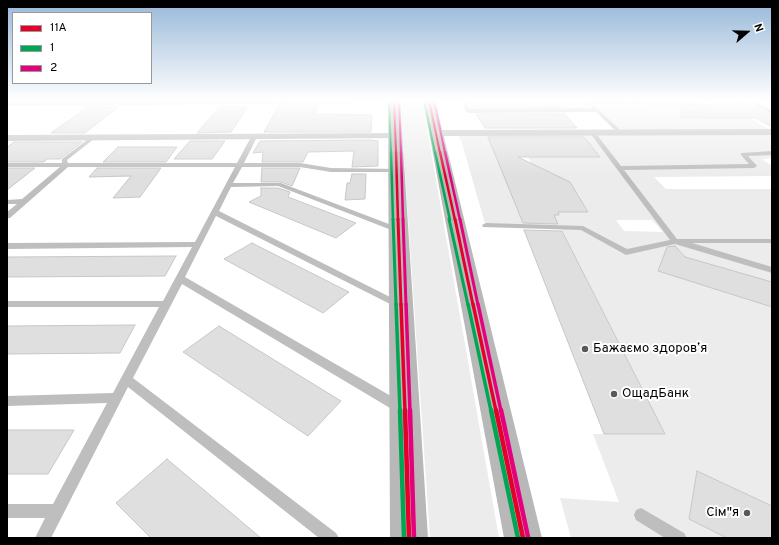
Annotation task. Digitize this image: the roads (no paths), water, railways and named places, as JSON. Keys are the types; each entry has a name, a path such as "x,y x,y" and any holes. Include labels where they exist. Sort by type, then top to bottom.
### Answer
{"street":[{"path":"395,125 409,538"},
{"path":"434,125 523,538"},
{"path":"436,133 772,132"},
{"path":"7,138 395,136"}],"lane":[{"path":"612,125 619,132"},
{"path":"592,132 674,241 772,270"},
{"path":"42,538 254,137"},
{"path":"66,165 64,160 92,138"},
{"path":"619,168 754,166 743,154 772,153"},
{"path":"7,165 300,165 331,170 396,170"},
{"path":"7,216 66,165"},
{"path":"228,185 279,184 399,231"},
{"path":"7,202 23,202"},
{"path":"214,212 401,306"},
{"path":"486,226 583,228 626,252 674,241 772,242"},
{"path":"7,246 197,244"},
{"path":"179,278 405,410"},
{"path":"7,304 166,304"},
{"path":"126,378 331,538"},
{"path":"7,401 116,398"},
{"path":"7,511 57,511"},
{"path":"641,515 679,538"}],"place":[{"name":"Бажаємо здоровʼя","path":"585,349"},
{"name":"ОщадБанк","path":"614,394"},
{"name":"Сім\"я","path":"747,513"}]}
